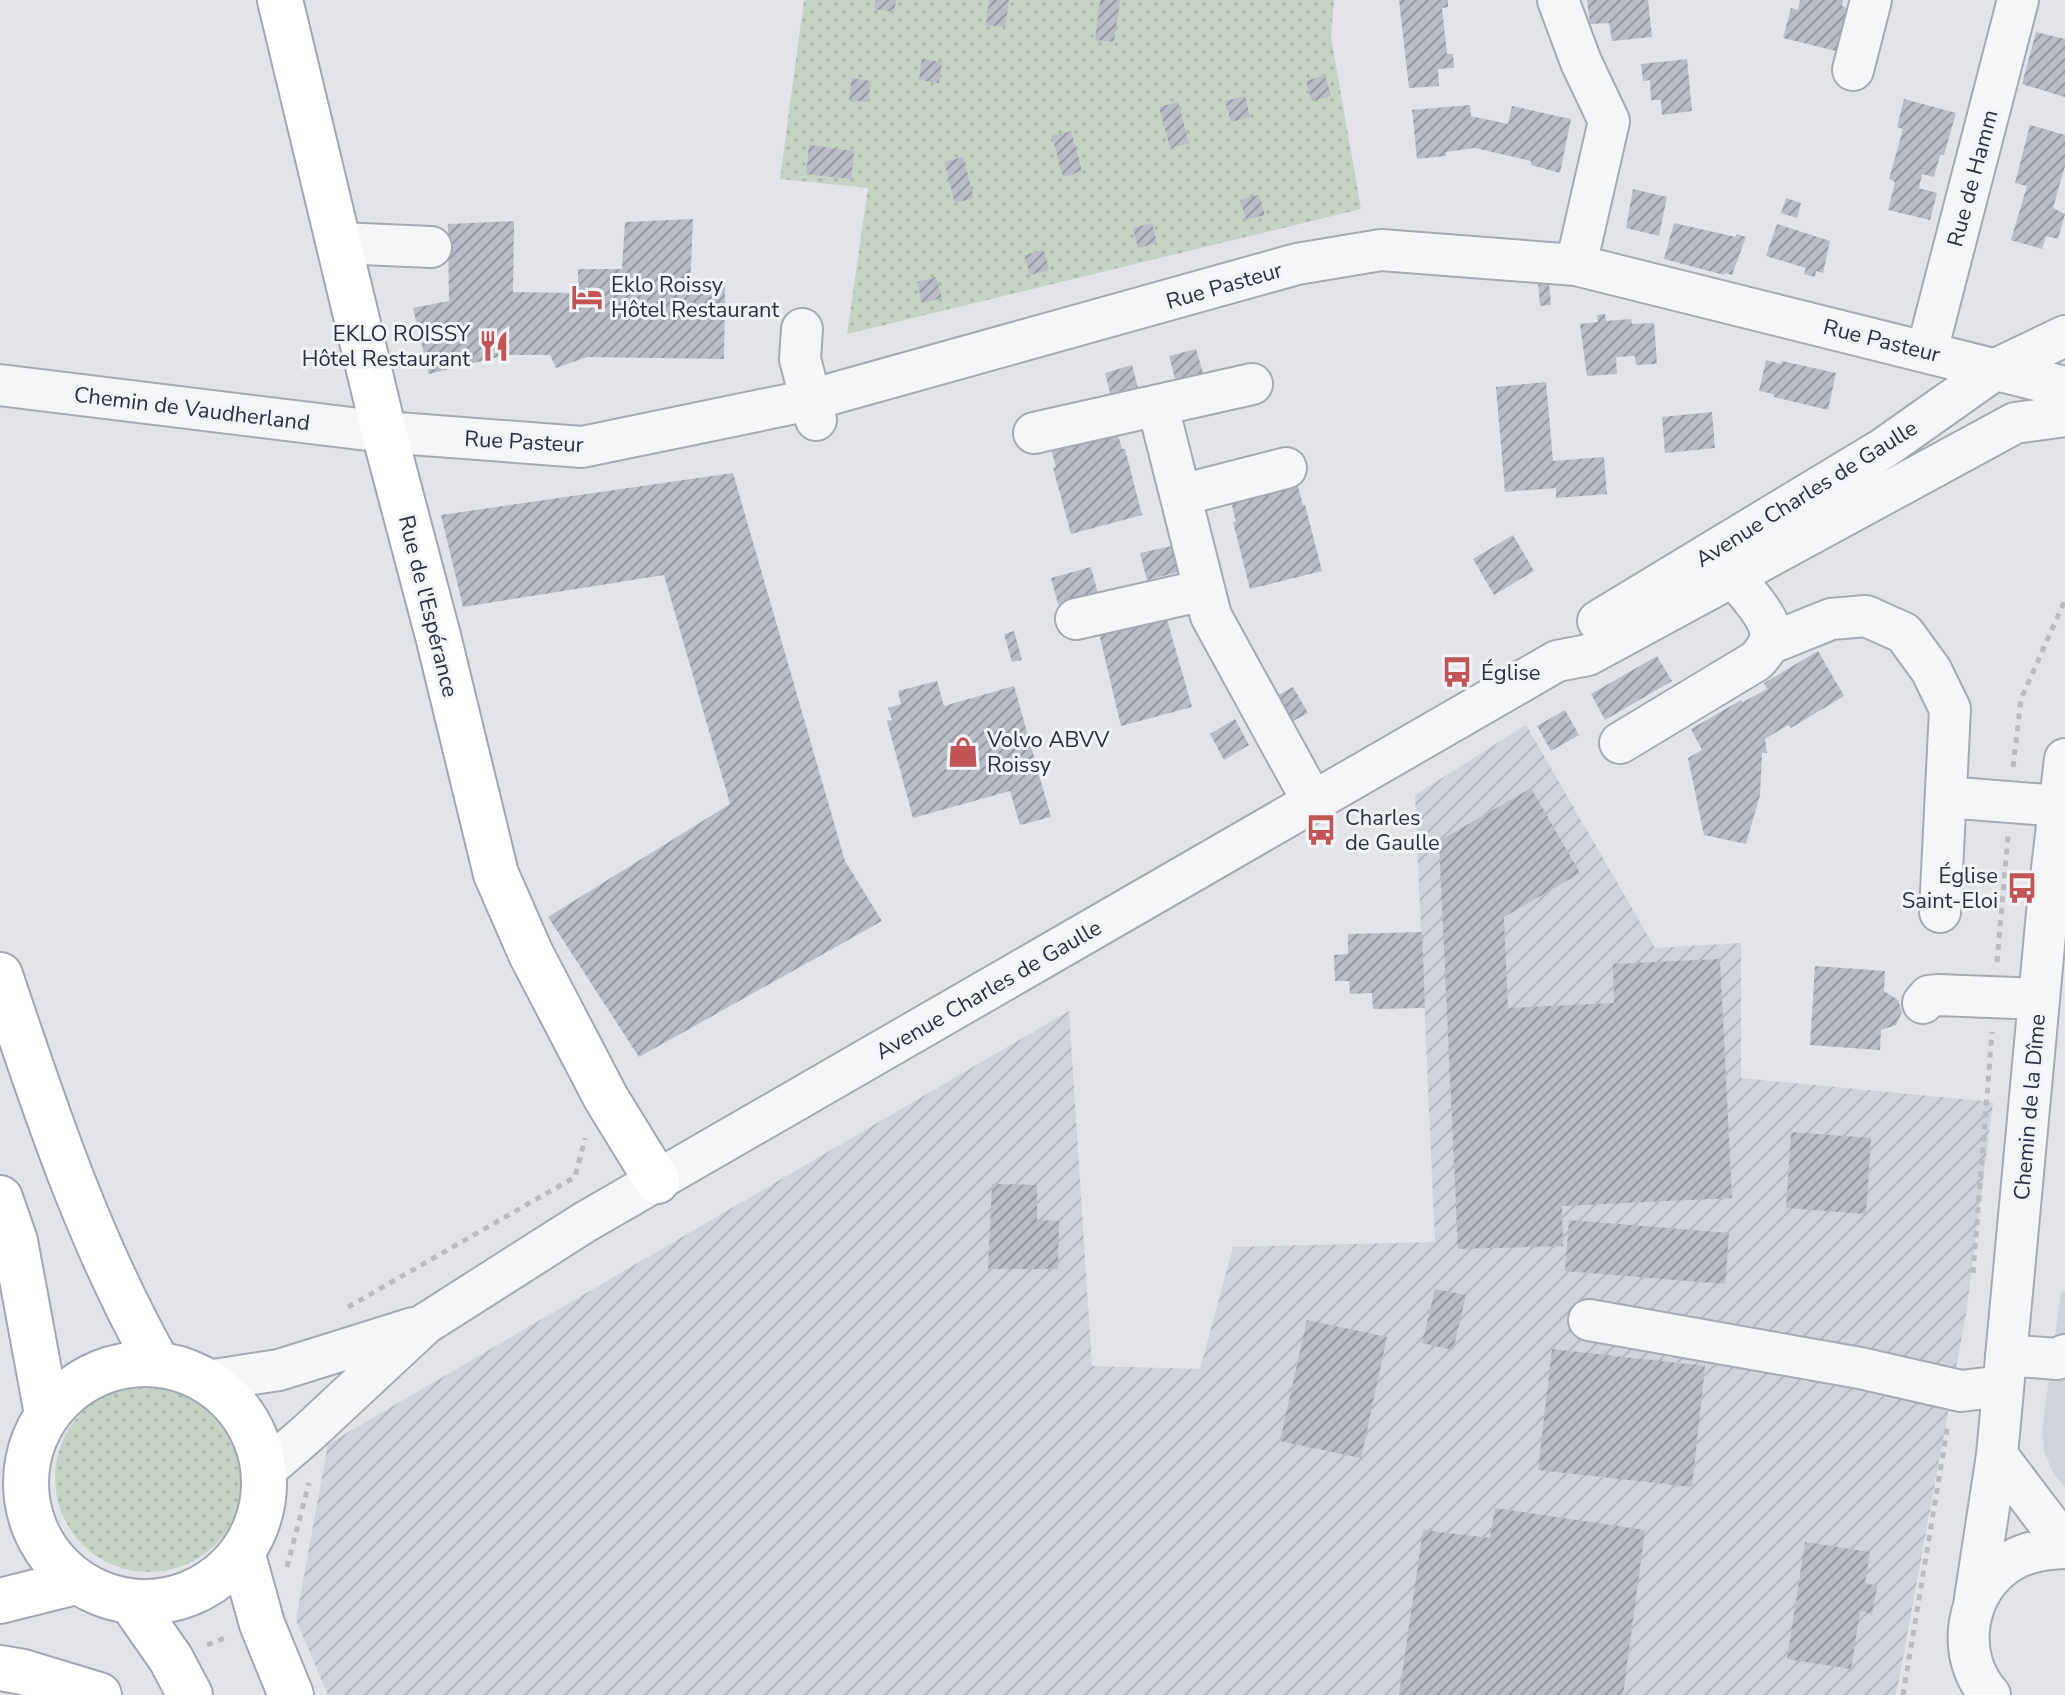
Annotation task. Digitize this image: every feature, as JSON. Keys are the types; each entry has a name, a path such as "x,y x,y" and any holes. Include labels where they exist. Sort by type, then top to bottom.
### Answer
{"main road":[{"name":"Rue de l'Espérance","path":"280,0 384,432 496,874 531,954 606,1098 657,1181"},
{"path":"0,975 67,1172 130,1314 158,1364"},
{"path":"0,1198 15,1241 47,1414"},
{"path":"158,1364 184,1370 207,1381 234,1404 253,1432 264,1471 264,1496 257,1525 242,1552 221,1576 194,1593 164,1602 132,1603 103,1596 76,1582 48,1555 30,1521 12,1497 35,1435 47,1414 69,1391 96,1374 126,1365 158,1364"},
{"path":"242,1552 262,1624 291,1695"},
{"path":"0,1601 76,1582"},
{"path":"132,1603 171,1659 190,1695"},
{"path":"0,1668 99,1695"}],"street":[{"path":"1558,0 1581,62 1609,121 1576,265"},
{"path":"1853,70 1871,0"},
{"name":"Rue de Hamm","path":"1927,351 2010,2"},
{"path":"339,243 431,247"},
{"name":"Rue Pasteur","path":"384,432 582,447 813,410 1297,264 1381,250 1576,265 2065,387"},
{"path":"802,329 800,359 813,410"},
{"name":"Avenue Charles de Gaulle","path":"264,1471 425,1324 585,1222 1557,661 1588,655 1721,565 1996,369 2065,336"},
{"path":"1034,433 1252,384"},
{"name":"Chemin de Vaudherland","path":"0,385 384,432"},
{"path":"1158,407 1211,616 1313,802"},
{"name":"Avenue Charles de Gaulle","path":"1721,565 2015,423 2065,416"},
{"path":"1181,495 1286,468"},
{"path":"1721,565 1770,628 1769,644"},
{"path":"1076,619 1204,590"},
{"path":"1620,743 1756,661 1769,644 1831,619 1866,616 1904,633 1931,670 1950,709 1940,912"},
{"name":"Chemin de la Dîme","path":"1977,1685 1968,1634 1997,1455 2039,999 2065,759"},
{"path":"1946,797 2060,806"},
{"path":"1923,1003 1929,996 1938,995 2039,999"},
{"path":"1589,1320 1860,1368 1961,1391 2004,1370 2062,1362"},
{"name":"Avenue Charles de Gaulle","path":"207,1381 279,1370 425,1324"},
{"path":"1997,1455 2065,1547"},
{"path":"1974,1605 1989,1579 2011,1561 2038,1550 2065,1547"}],"path":[{"path":"1973,1282 2016,721 2021,699 2065,600"},
{"path":"1903,1695 1949,1420 1961,1391"}],"shaded area":[{"path":"1526,725 1655,948 1741,943 1741,1078 1993,1102 1966,1314 1896,1695 328,1695 296,1620 328,1444 1069,1011 1092,1366 1200,1369 1233,1247 1435,1242 1415,795"},
{"path":"2065,1291 2065,1487 2054,1474 2044,1452 2042,1430 2061,1292"}],"green space":[{"path":"804,0 1334,0 1331,37 1361,209 847,334 868,188 780,179"},
{"path":"149,1384 167,1385 185,1391 216,1411 236,1442 242,1460 242,1496 236,1514 216,1545 185,1565 167,1571 149,1572 131,1571 113,1565 82,1545 62,1514 56,1496 55,1478 56,1460 62,1442 82,1411 113,1391 131,1385"}],"building":[{"path":"876,0 896,0 894,12 874,9"},
{"path":"989,0 1009,0 1005,27 986,25"},
{"path":"1100,0 1120,0 1114,42 1095,40"},
{"path":"1399,0 1448,0 1448,7 1442,8 1447,54 1453,54 1454,68 1438,69 1439,86 1409,88"},
{"path":"1587,0 1648,0 1652,37 1612,41 1609,23 1590,24"},
{"path":"1800,0 1843,0 1842,6 1847,8 1836,51 1783,38 1791,8 1798,10"},
{"path":"2036,32 2065,39 2065,97 2022,84"},
{"path":"922,59 942,62 939,83 919,80"},
{"path":"1687,59 1692,111 1662,115 1661,100 1651,100 1650,80 1643,81 1641,64"},
{"path":"1325,75 1331,96 1312,101 1306,81"},
{"path":"852,78 871,81 868,102 849,100"},
{"path":"1245,96 1250,117 1231,122 1225,101"},
{"path":"1904,99 1956,113 1934,177 1922,174 1919,188 1937,193 1930,220 1888,210 1895,182 1889,179 1903,129 1897,127"},
{"path":"1178,102 1189,143 1170,148 1159,107"},
{"path":"1470,105 1471,116 1508,124 1512,106 1571,119 1560,173 1531,165 1531,161 1475,148 1446,152 1446,156 1417,159 1412,110"},
{"path":"2030,125 2065,135 2065,166 2053,208 2065,214 2058,239 2046,236 2042,249 2011,240 2027,186 2015,183"},
{"path":"1071,131 1082,171 1063,177 1052,136"},
{"path":"809,145 854,151 851,179 806,174"},
{"path":"963,157 974,198 955,203 944,162"},
{"path":"1633,189 1667,197 1659,236 1626,228"},
{"path":"1259,195 1265,215 1246,220 1240,200"},
{"path":"1786,198 1801,203 1797,218 1781,213"},
{"name":"Eklo Roissy Hôtel Restaurant","path":"693,219 690,289 725,287 724,359 587,357 556,368 550,355 506,355 429,374 413,308 449,301 448,224 514,221 513,292 578,293 578,269 622,269 625,222"},
{"path":"1152,223 1157,243 1138,248 1133,228"},
{"path":"1674,223 1746,237 1732,275 1664,259"},
{"path":"1777,224 1830,241 1823,273 1816,271 1815,277 1804,274 1806,268 1766,256"},
{"path":"1044,250 1049,270 1030,275 1024,255"},
{"path":"936,277 942,298 922,303 917,282"},
{"path":"1538,282 1549,283 1551,305 1540,306"},
{"path":"1605,314 1606,321 1631,319 1632,324 1654,323 1657,364 1636,365 1635,356 1616,357 1617,374 1587,376 1580,324 1598,322 1597,315"},
{"path":"1196,349 1204,376 1176,383 1169,356"},
{"path":"1766,360 1836,373 1828,410 1759,391"},
{"path":"1132,365 1139,392 1112,400 1105,373"},
{"path":"1546,382 1553,461 1604,457 1607,494 1556,498 1556,488 1505,492 1496,387"},
{"path":"1712,412 1715,448 1665,453 1662,417"},
{"path":"1115,424 1122,449 1125,449 1142,515 1071,534 1049,442"},
{"path":"733,473 845,861 882,921 639,1057 548,917 730,804 664,575 463,607 441,515"},
{"path":"1296,480 1322,571 1250,589 1230,497"},
{"path":"1513,535 1534,571 1494,595 1473,559"},
{"path":"1180,544 1187,570 1147,580 1140,553"},
{"path":"1091,567 1098,594 1058,604 1051,578"},
{"path":"1166,616 1192,707 1121,726 1099,633"},
{"path":"1014,631 1022,660 1012,662 1004,634"},
{"path":"1818,651 1844,696 1791,728 1788,725 1765,739 1767,753 1762,753 1760,795 1746,844 1704,835 1688,758 1702,750 1691,729 1767,689 1764,683"},
{"path":"1657,656 1672,681 1605,720 1591,694"},
{"name":"Volvo ABVV Roissy","path":"937,681 944,706 1014,686 1051,817 1020,825 1010,791 913,818 887,721 892,720 888,708 901,704 898,691"},
{"path":"1293,687 1308,713 1282,727 1267,701"},
{"path":"1565,710 1579,735 1551,751 1537,726"},
{"path":"1235,719 1249,745 1224,760 1210,734"},
{"path":"1531,788 1580,873 1504,917 1508,1008 1614,1003 1613,964 1720,959 1732,1198 1562,1206 1563,1246 1458,1249 1439,841"},
{"path":"1422,932 1425,1008 1373,1009 1372,993 1350,994 1349,981 1335,981 1334,955 1348,954 1348,934"},
{"path":"1815,966 1885,971 1884,991 1898,1000 1902,1012 1896,1025 1881,1030 1880,1050 1810,1045"},
{"path":"1791,1132 1871,1138 1866,1214 1786,1208"},
{"path":"992,1184 1037,1185 1037,1220 1059,1221 1058,1269 988,1269"},
{"path":"1569,1220 1729,1233 1725,1284 1565,1271"},
{"path":"1435,1289 1466,1295 1453,1350 1422,1343"},
{"path":"1307,1320 1387,1337 1361,1458 1280,1441"},
{"path":"1552,1349 1705,1366 1692,1487 1538,1470"},
{"path":"1495,1508 1645,1530 1623,1695 1399,1695 1423,1530 1490,1538"},
{"path":"1805,1542 1870,1552 1865,1583 1877,1586 1872,1614 1860,1611 1851,1669 1787,1659"}],"place":[{"name":"Eklo Roissy Hôtel Restaurant","path":"587,297"},
{"name":"EKLO ROISSY Hôtel Restaurant","path":"494,346"},
{"name":"Église","path":"1457,672"},
{"name":"Volvo ABVV Roissy","path":"963,752"},
{"name":"Charles de Gaulle","path":"1321,830"},
{"name":"Église Saint-Eloi","path":"2022,888"}]}
